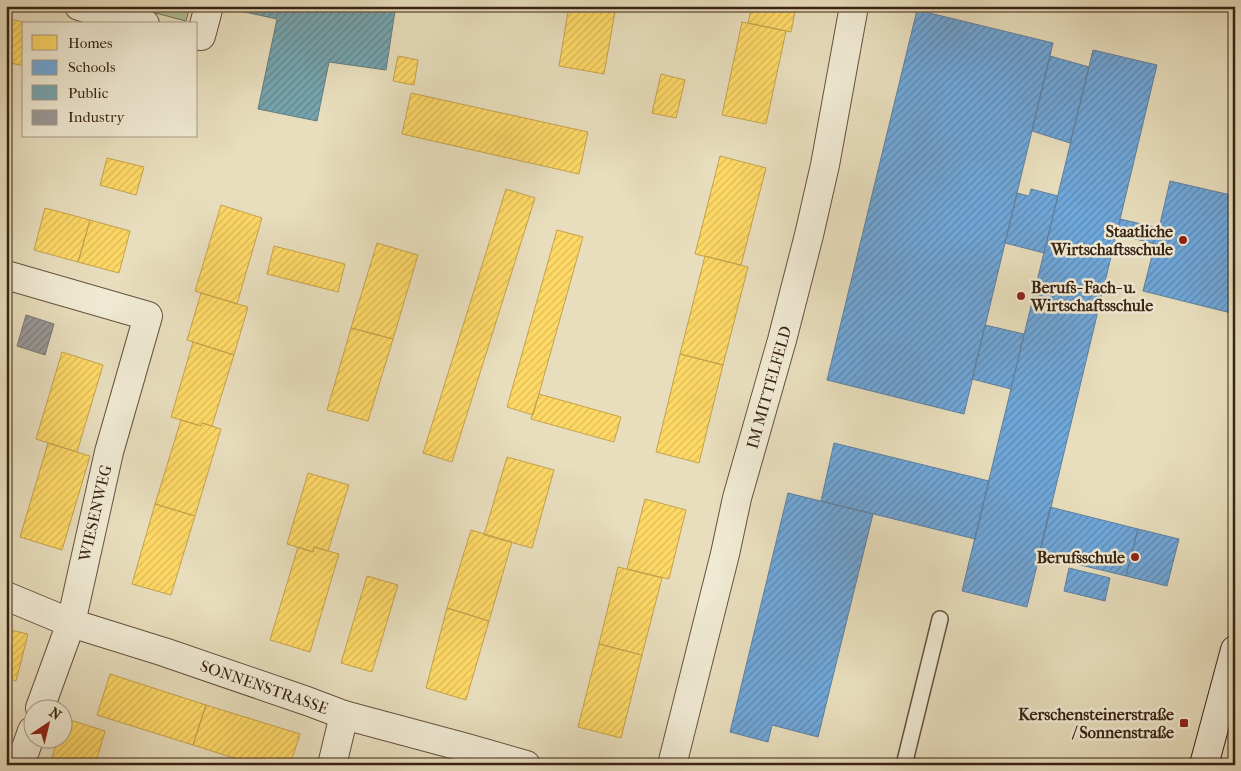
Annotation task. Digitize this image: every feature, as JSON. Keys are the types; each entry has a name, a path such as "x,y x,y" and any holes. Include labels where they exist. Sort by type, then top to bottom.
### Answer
{"street":[{"path":"79,6 135,22"},
{"path":"198,35 201,36 208,6"},
{"name":"IM MITTELFELD","path":"672,765 725,554 737,498 782,340 809,235 825,164 854,6"},
{"name":"WIESENWEG","path":"6,275 148,316 109,452 71,624 44,698"},
{"name":"SONNENSTRASSE","path":"6,596 71,624 164,652 344,715 526,765"},
{"path":"1204,765 1235,650"},
{"path":"332,765 344,715"},
{"path":"20,765 26,748"}],"lane":[{"path":"904,765 940,618"}],"green space":[{"path":"129,6 190,6 186,21"}],"building: Homes":[{"path":"569,6 616,6 604,74 559,66"},
{"path":"752,6 796,6 791,32 748,23"},
{"path":"6,18 23,22 22,66 6,62"},
{"path":"742,22 786,31 766,124 722,115"},
{"path":"398,56 418,60 414,85 393,81"},
{"path":"661,74 685,80 676,118 652,113"},
{"path":"411,93 588,132 579,174 402,134"},
{"path":"720,156 766,168 741,265 695,254"},
{"path":"107,158 144,167 136,195 100,185"},
{"path":"506,189 535,198 452,462 423,453"},
{"path":"221,205 262,218 237,304 195,291"},
{"path":"45,208 90,220 78,262 34,250"},
{"path":"90,220 130,231 119,273 78,262"},
{"path":"557,230 583,237 533,415 507,407"},
{"path":"377,243 418,255 393,339 351,328"},
{"path":"274,246 345,264 338,292 267,274"},
{"path":"705,256 748,267 723,365 680,354"},
{"path":"201,293 248,307 234,355 187,340"},
{"path":"351,328 393,339 368,421 327,410"},
{"path":"193,342 234,355 212,426 202,423 201,426 171,417"},
{"path":"62,352 103,365 77,452 36,439"},
{"path":"680,354 723,365 699,463 656,452"},
{"path":"539,394 621,417 614,442 531,419"},
{"path":"181,420 201,426 202,423 221,429 195,516 155,504"},
{"path":"48,443 90,456 62,550 20,537"},
{"path":"507,457 554,470 532,548 484,535"},
{"path":"308,473 349,485 328,551 314,547 313,552 287,544"},
{"path":"645,499 686,510 669,579 627,569"},
{"path":"155,504 195,516 171,595 132,584"},
{"path":"471,530 512,542 489,621 447,608"},
{"path":"298,547 313,552 314,547 339,554 310,652 270,640"},
{"path":"618,567 662,578 642,655 599,644"},
{"path":"367,576 398,585 372,672 341,663"},
{"path":"447,608 489,621 466,700 426,688"},
{"path":"6,629 28,634 16,681 6,678"},
{"path":"599,644 642,655 621,738 578,727"},
{"path":"110,674 206,705 193,745 97,715"},
{"path":"206,705 300,734 290,765 255,765 193,745"},
{"path":"72,721 105,731 95,765 50,765 55,748 72,748"}],"building: Schools":[{"path":"917,10 1053,43 964,414 827,380"},
{"path":"1093,50 1157,65 1027,607 962,591"},
{"path":"1050,56 1089,67 1070,143 1032,131"},
{"path":"1170,181 1235,196 1235,314 1143,291 1155,244 1117,234 1120,219 1159,228"},
{"path":"1031,189 1058,196 1044,253 1005,243 1017,193 1029,196"},
{"path":"985,325 1024,334 1011,389 972,379"},
{"path":"834,443 989,481 975,539 821,501"},
{"path":"788,493 873,514 818,737 772,725 768,742 730,732"},
{"path":"1050,507 1138,529 1126,576 1039,555"},
{"path":"1138,529 1179,539 1167,586 1126,576"},
{"path":"1069,568 1110,578 1105,601 1064,591"}],"building: Public":[{"path":"240,6 369,6 395,11 386,70 329,62 317,121 258,109 277,19 240,11"}],"building: Industry":[{"path":"26,315 54,324 45,355 17,346"}],"place":[{"name":"Staatliche Wirtschaftsschule","path":"1183,240"},
{"name":"Berufs- Fach- u. Wirtschaftsschule","path":"1021,296"},
{"name":"Berufsschule","path":"1135,557"},
{"name":"Kerschensteinerstraße / Sonnenstraße","path":"1184,723"}]}
